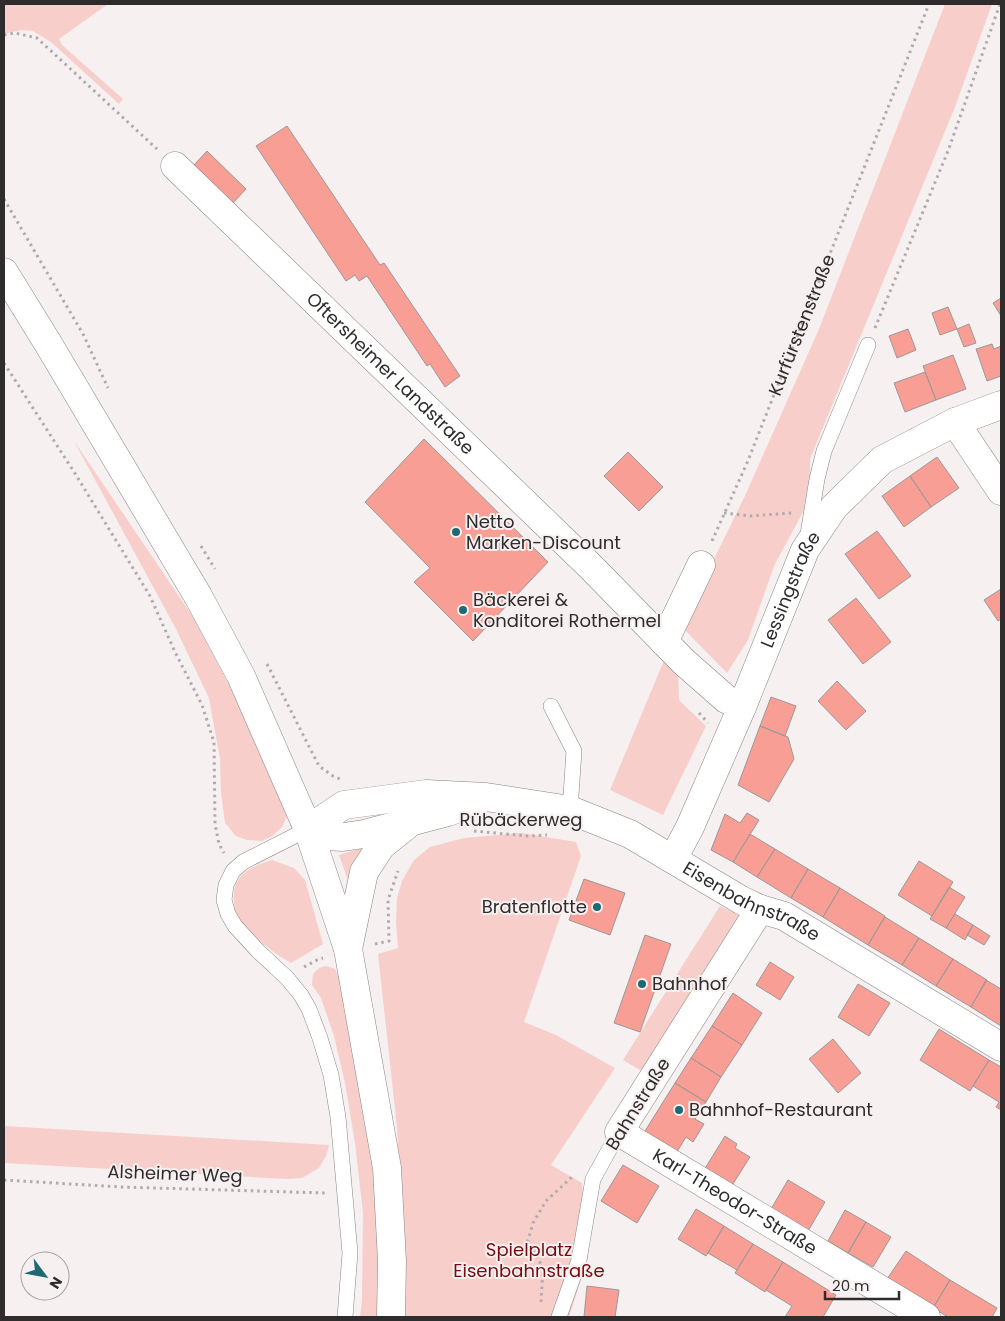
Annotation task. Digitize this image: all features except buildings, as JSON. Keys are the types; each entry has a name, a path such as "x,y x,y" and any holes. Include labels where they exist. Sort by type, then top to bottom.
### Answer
{"street":[{"name":"Oftersheimer Landstraße","path":"175,166 591,566 684,662 726,699 742,707"},
{"path":"4,272 198,596 241,676 308,829 348,949 387,1168 392,1261 391,1317"},
{"name":"Lessingstraße","path":"673,859 690,826 742,707 805,550 834,507 882,460 955,422 1001,404"},
{"path":"955,422 1001,491"},
{"path":"664,642 701,565"},
{"name":"Eisenbahnstraße","path":"308,829 344,805 426,794 486,797 570,810 630,834 741,900 784,916 1001,1047"},
{"path":"308,829 326,836 343,837 364,834 448,812 486,797"},
{"path":"348,949 364,872 381,846 411,821"},
{"name":"Bahnstraße","path":"619,1132 760,908"},
{"name":"Karl-Theodor-Straße","path":"619,1132 926,1317"}],"lane":[{"path":"805,550 817,479 824,451 868,345"},
{"path":"551,706 574,751 570,810"},
{"path":"308,829 243,862 233,871 226,885 224,900 228,914 235,926 301,994 320,1038 330,1075 338,1117 350,1253 346,1317"},
{"name":"Bahnstraße","path":"559,1317 579,1260 593,1179 619,1132"}],"path":[{"name":"Kurfürstenstraße","path":"701,565 747,463 929,4"},
{"path":"868,345 948,151 1000,4"},
{"path":"4,35 15,33 37,38 175,166"},
{"path":"4,199 84,334 110,392"},
{"path":"4,363 76,475 150,596 202,704 214,742 215,824 219,844 233,871"},
{"path":"724,513 750,516 795,513 812,515"},
{"path":"199,542 219,576"},
{"path":"265,660 320,766 333,776 341,779"},
{"path":"693,707 711,726"},
{"name":"Rübäckerweg","path":"474,831 528,836 547,835"},
{"path":"287,978 317,960 348,949 390,941 388,900 400,865"},
{"path":"541,1309 543,1268 535,1253 527,1244 533,1223 546,1201 586,1164 599,1169"},
{"name":"Alsheimer Weg","path":"4,1180 344,1194"}],"green space":[{"path":"4,4 108,4 59,39 62,45 123,99 119,104 51,42 33,31 21,30 4,34"},
{"path":"945,4 992,4 955,107 810,459 810,499 774,566 748,640 727,673 681,626 744,498 819,329"},
{"path":"74,441 193,617 253,731 287,816 282,827 272,836 262,841 247,840 236,836 225,823 221,793 220,759 209,698 176,629"},
{"path":"665,658 678,673 679,700 706,726 663,815 610,790"},
{"name":"Spielplatz Eisenbahnstraße","path":"521,833 576,842 581,856 524,1022 556,1035 615,1068 551,1165 582,1183 588,1258 569,1317 403,1317 402,1220 397,1127 378,954 398,948 397,898 402,881 414,860 430,847 464,838"},
{"path":"365,847 349,883 339,855"},
{"path":"272,860 294,868 305,880 323,944 291,963 276,954 254,936 235,910 234,891 240,878 251,868"},
{"path":"720,906 747,919 645,1073 623,1060"},
{"path":"326,966 335,969 352,1021 375,1177 378,1265 377,1317 360,1317 362,1301 363,1213 355,1143 345,1083 334,1036 321,998 312,985 313,974 319,968"},
{"path":"4,1126 329,1145 326,1156 319,1168 302,1178 287,1179 4,1163"}],"place":[{"name":"Netto Marken-Discount","path":"456,532"},
{"name":"Bäckerei & Konditorei Rothermel","path":"463,610"},
{"name":"Bratenflotte","path":"597,907"},
{"name":"Bahnhof","path":"642,984"},
{"name":"Bahnhof-Restaurant","path":"679,1110"}]}
